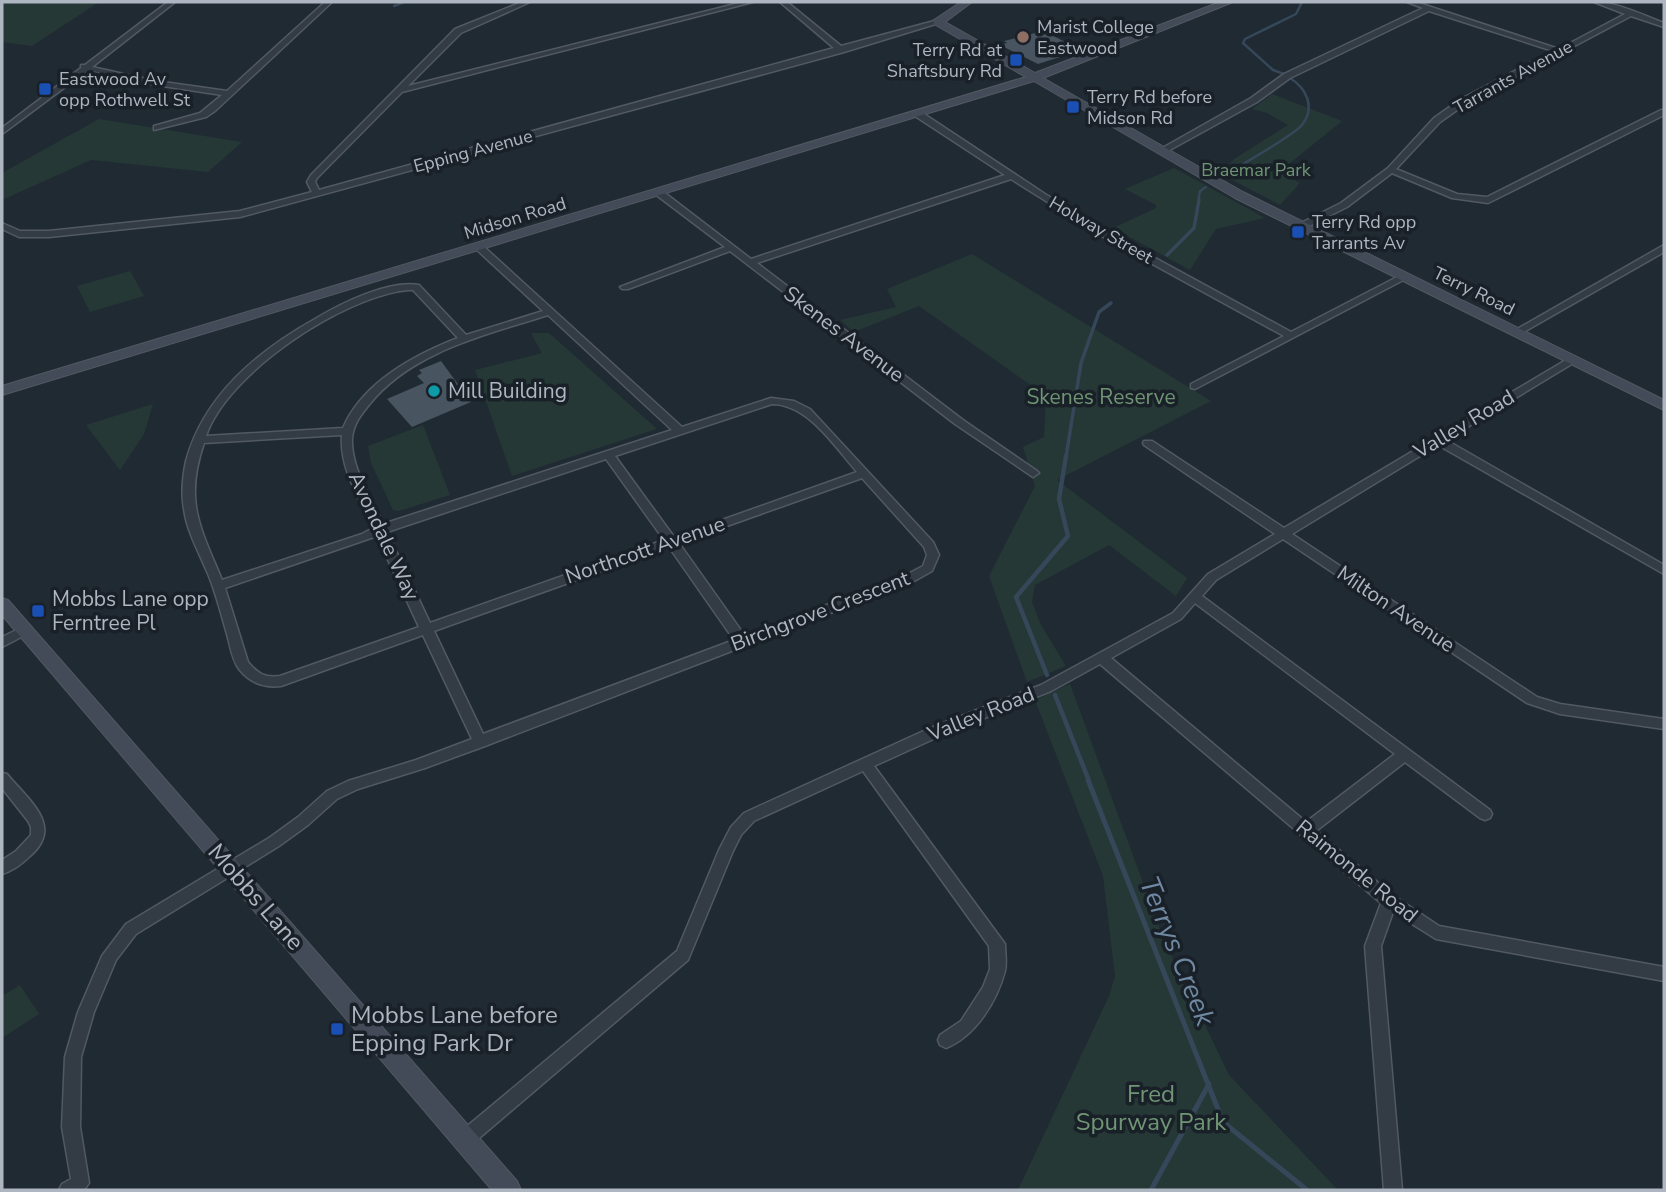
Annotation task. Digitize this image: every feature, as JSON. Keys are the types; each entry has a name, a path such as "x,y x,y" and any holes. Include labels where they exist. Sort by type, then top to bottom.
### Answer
{"street":[{"path":"2,132 172,2"},
{"path":"158,128 203,115 329,2"},
{"path":"317,193 311,182 314,177 463,28 527,2"},
{"path":"400,90 750,2"},
{"path":"783,2 841,50"},
{"name":"Midson Road","path":"2,391 1037,77 1228,2"},
{"path":"1410,2 1559,51"},
{"path":"1597,2 1664,24"},
{"path":"938,22 962,3"},
{"path":"1163,150 1254,100 1287,76 1429,8"},
{"name":"Tarrants Avenue","path":"1302,226 1344,205 1391,170 1437,120 1464,101 1632,13"},
{"path":"1651,20 1664,14"},
{"name":"Epping Avenue","path":"2,226 19,234 32,235 240,214 938,22"},
{"name":"Terry Road","path":"938,22 1238,195 1664,406"},
{"path":"84,67 156,83 229,94"},
{"path":"412,78 439,79"},
{"path":"1391,170 1455,196 1488,200 1664,111"},
{"name":"Holway Street","path":"918,114 1108,236 1291,336"},
{"path":"750,262 1011,176"},
{"name":"Skenes Avenue","path":"658,192 959,422 1033,473"},
{"path":"479,247 680,431"},
{"path":"625,287 731,247"},
{"path":"1517,332 1664,248"},
{"path":"1195,386 1405,277"},
{"path":"218,586 194,526 188,499 190,470 199,440 220,401 255,363 284,340 335,312 363,299 401,287 416,287 465,340"},
{"path":"199,440 348,431 364,404 395,374 425,355 549,312"},
{"name":"Valley Road","path":"465,1139 683,955 726,850 736,831 749,817 933,733 1046,688 1102,658 1177,616 1212,578 1571,360"},
{"name":"Birchgrove Crescent","path":"68,1190 80,1183 71,1127 74,1057 86,1012 110,956 131,929 231,868 303,821 332,795 353,785 396,773 743,642 928,568 933,555 929,545 816,420 795,403 771,401 218,586"},
{"name":"Avondale Way","path":"348,431 350,461 355,477 480,742"},
{"path":"1437,440 1664,570"},
{"name":"Milton Avenue","path":"1148,443 1532,700 1560,709 1664,724"},
{"path":"610,456 743,642"},
{"name":"Northcott Avenue","path":"218,586 242,664 254,678 265,684 281,681 864,473"},
{"path":"1195,597 1485,814"},
{"name":"Mobbs Lane","path":"2,604 508,1190"},
{"path":"2,643 23,631"},
{"name":"Raimonde Road","path":"1102,658 1389,901 1436,932 1664,974"},
{"path":"1306,830 1404,755"},
{"path":"866,765 996,944 998,969 989,991 967,1026 946,1040"},
{"path":"2,778 40,828 40,839 28,853 2,868"},
{"path":"1389,901 1373,946 1393,1190"}],"green space":[{"path":"2,2 99,2 32,46 2,42"},
{"name":"Braemar Park","path":"1272,94 1342,121 1279,172 1300,183 1280,205 1221,174 1234,159 1288,125 1267,113 1252,109"},
{"path":"99,119 242,142 208,172 91,160 2,200 2,173"},
{"path":"1174,168 1265,218 1216,229 1190,270 1113,228 1156,208 1156,205 1125,189"},
{"name":"Skenes Reserve","path":"972,254 1211,401 1057,480 1187,578 1176,596 1109,545 1035,585 1032,602 1041,625 1066,666 1027,682 989,576 1035,486 1023,447 1044,437 1046,396 919,306 854,332 840,320 896,307 887,289"},
{"path":"130,271 144,296 90,312 77,286"},
{"path":"531,333 549,333 657,429 512,476 475,370 542,353"},
{"path":"153,404 144,434 120,470 86,425"},
{"path":"423,425 450,495 399,511 393,510 371,463 368,446"},
{"name":"Fred Spurway Park","path":"1070,684 1164,940 1229,1075 1338,1190 1018,1190 1109,996 1115,976 1103,876 1035,700"},
{"path":"20,985 39,1014 2,1038 2,996"}],"building":[{"path":"1043,31 1082,50 1038,64 1000,45 1007,43 1004,41"},
{"name":"Mill Building","path":"441,361 471,402 412,427 387,399 424,383 417,376 422,373 419,370"}],"waterway":[{"path":"394,6 404,2"},
{"name":"Terrys Creek","path":"1284,74 1273,70 1243,43 1245,39 1296,14 1302,2"},
{"name":"Terrys Creek","path":"1223,176 1302,125 1309,105 1301,87 1290,78"},
{"name":"Terrys Creek","path":"1198,202 1200,191 1206,187"},
{"name":"Terrys Creek","path":"1167,255 1194,228 1199,200"},
{"name":"Terrys Creek","path":"1066,457 1081,363 1099,312 1111,303"},
{"name":"Terrys Creek","path":"1047,675 1016,597 1068,536 1059,499 1066,456"},
{"name":"Terrys Creek","path":"1055,695 1089,781"},
{"name":"Terrys Creek","path":"1088,780 1208,1085"},
{"path":"1151,1190 1208,1085"},
{"name":"Terrys Creek","path":"1208,1085 1223,1122 1307,1190"}],"place":[{"name":"Marist College Eastwood","path":"1023,37"},
{"name":"Terry Rd at Shaftsbury Rd","path":"1016,60"},
{"name":"Eastwood Av opp Rothwell St","path":"45,89"},
{"name":"Terry Rd before Midson Rd","path":"1073,107"},
{"name":"Terry Rd opp Tarrants Av","path":"1298,232"},
{"name":"Mill Building","path":"434,391"},
{"name":"Mobbs Lane opp Ferntree Pl","path":"38,611"},
{"name":"Mobbs Lane before Epping Park Dr","path":"337,1029"}]}
